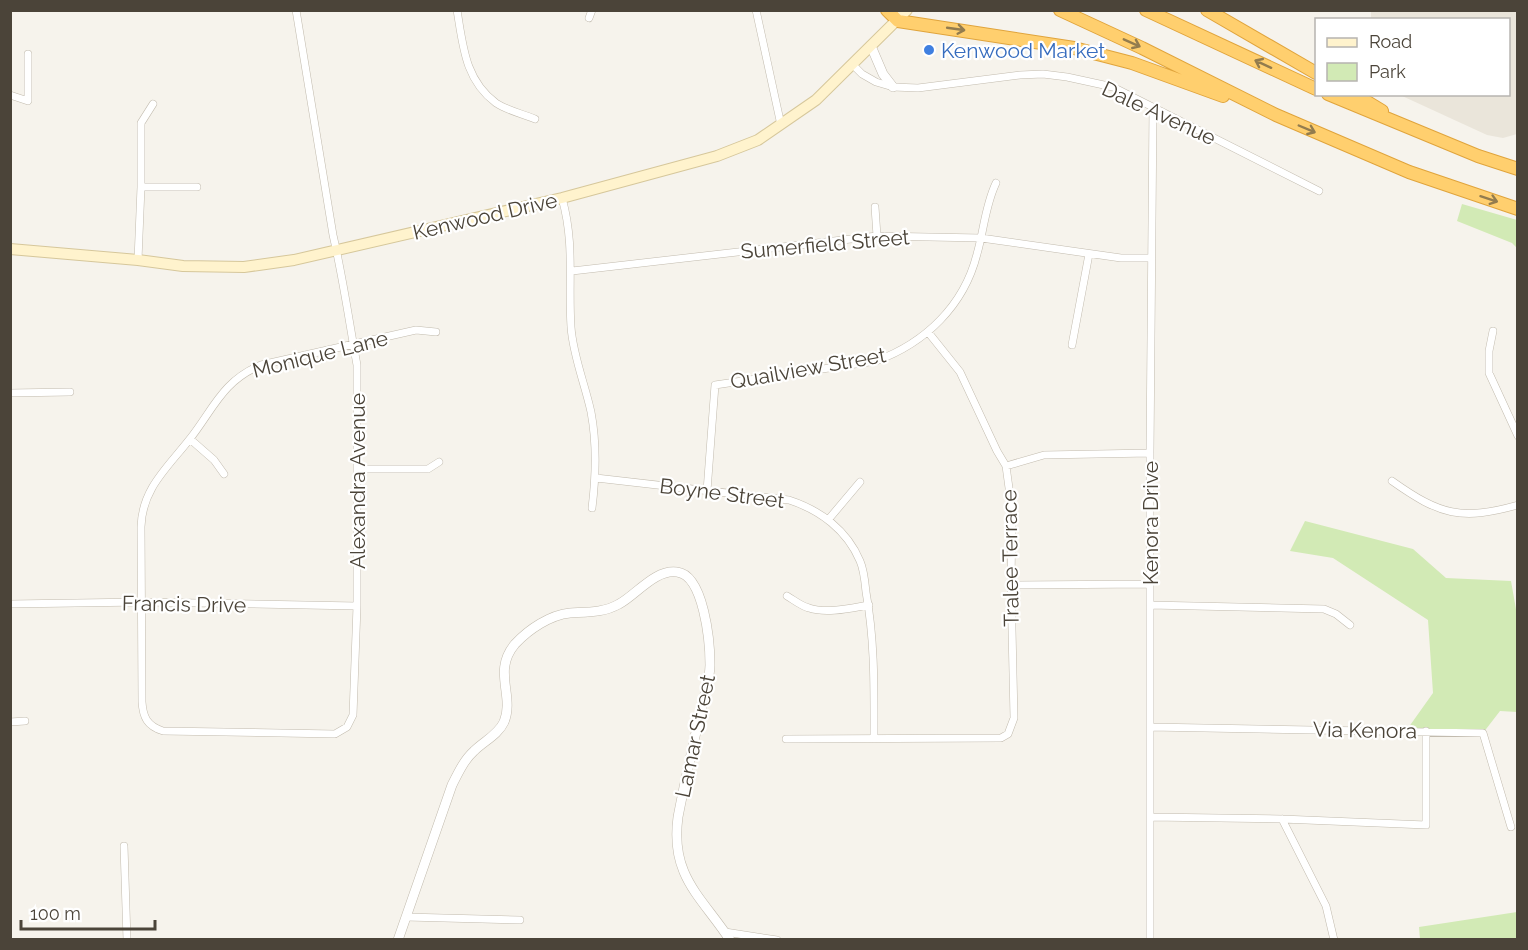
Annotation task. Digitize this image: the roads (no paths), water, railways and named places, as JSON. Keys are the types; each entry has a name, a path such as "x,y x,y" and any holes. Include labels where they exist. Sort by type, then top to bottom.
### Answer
{"highway":[{"path":"887,10 898,21 1074,48 1132,63 1276,115 1409,172 1518,209"},
{"path":"1060,10 1276,115"},
{"path":"1146,10 1315,88"},
{"path":"1208,10 1315,72"},
{"path":"1333,96 1422,134 1518,169"},
{"path":"1357,96 1422,134"}],"main road":[{"name":"Kenwood Drive","path":"10,249 183,266 244,267 291,261 562,198 717,156 758,140 816,100 907,10"}],"street":[{"name":"Alexandra Avenue","path":"296,10 357,365 357,606 353,715"},
{"path":"457,10 466,63 475,82 497,104 535,119"},
{"path":"756,10 781,125"},
{"path":"871,46 883,74 893,87"},
{"path":"10,95 28,101 28,54"},
{"name":"Dale Avenue","path":"852,64 869,78 893,87 918,88 1043,74 1113,87 1319,191"},
{"path":"138,260 141,123 153,104"},
{"name":"Kenora Drive","path":"1150,939 1153,106"},
{"name":"Quailview Street","path":"707,491 715,385 876,361 898,352 928,332 946,314 961,293 972,270 989,198 996,183"},
{"path":"141,187 197,187"},
{"path":"562,198 567,214 572,271 571,327 591,412 596,478 592,508"},
{"path":"875,207 878,236"},
{"name":"Sumerfield Street","path":"572,271 878,236 981,238 1121,258 1151,258"},
{"path":"1072,345 1089,254"},
{"name":"Monique Lane","path":"353,715 347,727 336,734 163,731 147,723 143,716 142,702 142,519 144,503 158,477 190,439 219,396 231,382 246,372 261,365 416,330 436,332"},
{"path":"1493,331 1489,351 1489,373 1518,436"},
{"name":"Tralee Terrace","path":"874,739 1001,738 1008,734 1014,718 1012,510 1006,466 960,372 928,332"},
{"path":"10,393 70,392"},
{"path":"190,439 214,460 224,474"},
{"path":"1006,466 1044,455 1150,453"},
{"path":"358,469 428,469 439,462"},
{"name":"Boyne Street","path":"596,478 789,500 810,508 844,535 861,564 869,605 875,655 874,739"},
{"path":"1392,481 1427,504 1456,513 1490,513 1518,505"},
{"path":"828,520 860,482"},
{"name":"Lamar Street","path":"398,939 452,785 474,751 500,729 505,720 503,669 507,655 516,643 550,618 567,613 609,609 628,599 649,581 675,571 692,579 698,590 705,621 710,666 678,817 677,845 685,875 696,897 728,936"},
{"path":"1011,585 1150,584"},
{"path":"787,596 809,609 826,610 869,605"},
{"name":"Francis Drive","path":"10,604 142,602 357,606"},
{"path":"1150,605 1324,609 1336,614 1350,625"},
{"path":"10,722 25,721"},
{"name":"Via Kenora","path":"1150,727 1483,733 1511,827"},
{"path":"1150,817 1282,819 1426,825 1426,731"},
{"path":"786,739 874,739"},
{"path":"1282,819 1326,906 1334,939"},
{"path":"124,846 128,939"},
{"path":"406,918 520,920"},
{"path":"728,936 777,939"}],"place":[{"name":"Kenwood Market","path":"929,50"}]}
